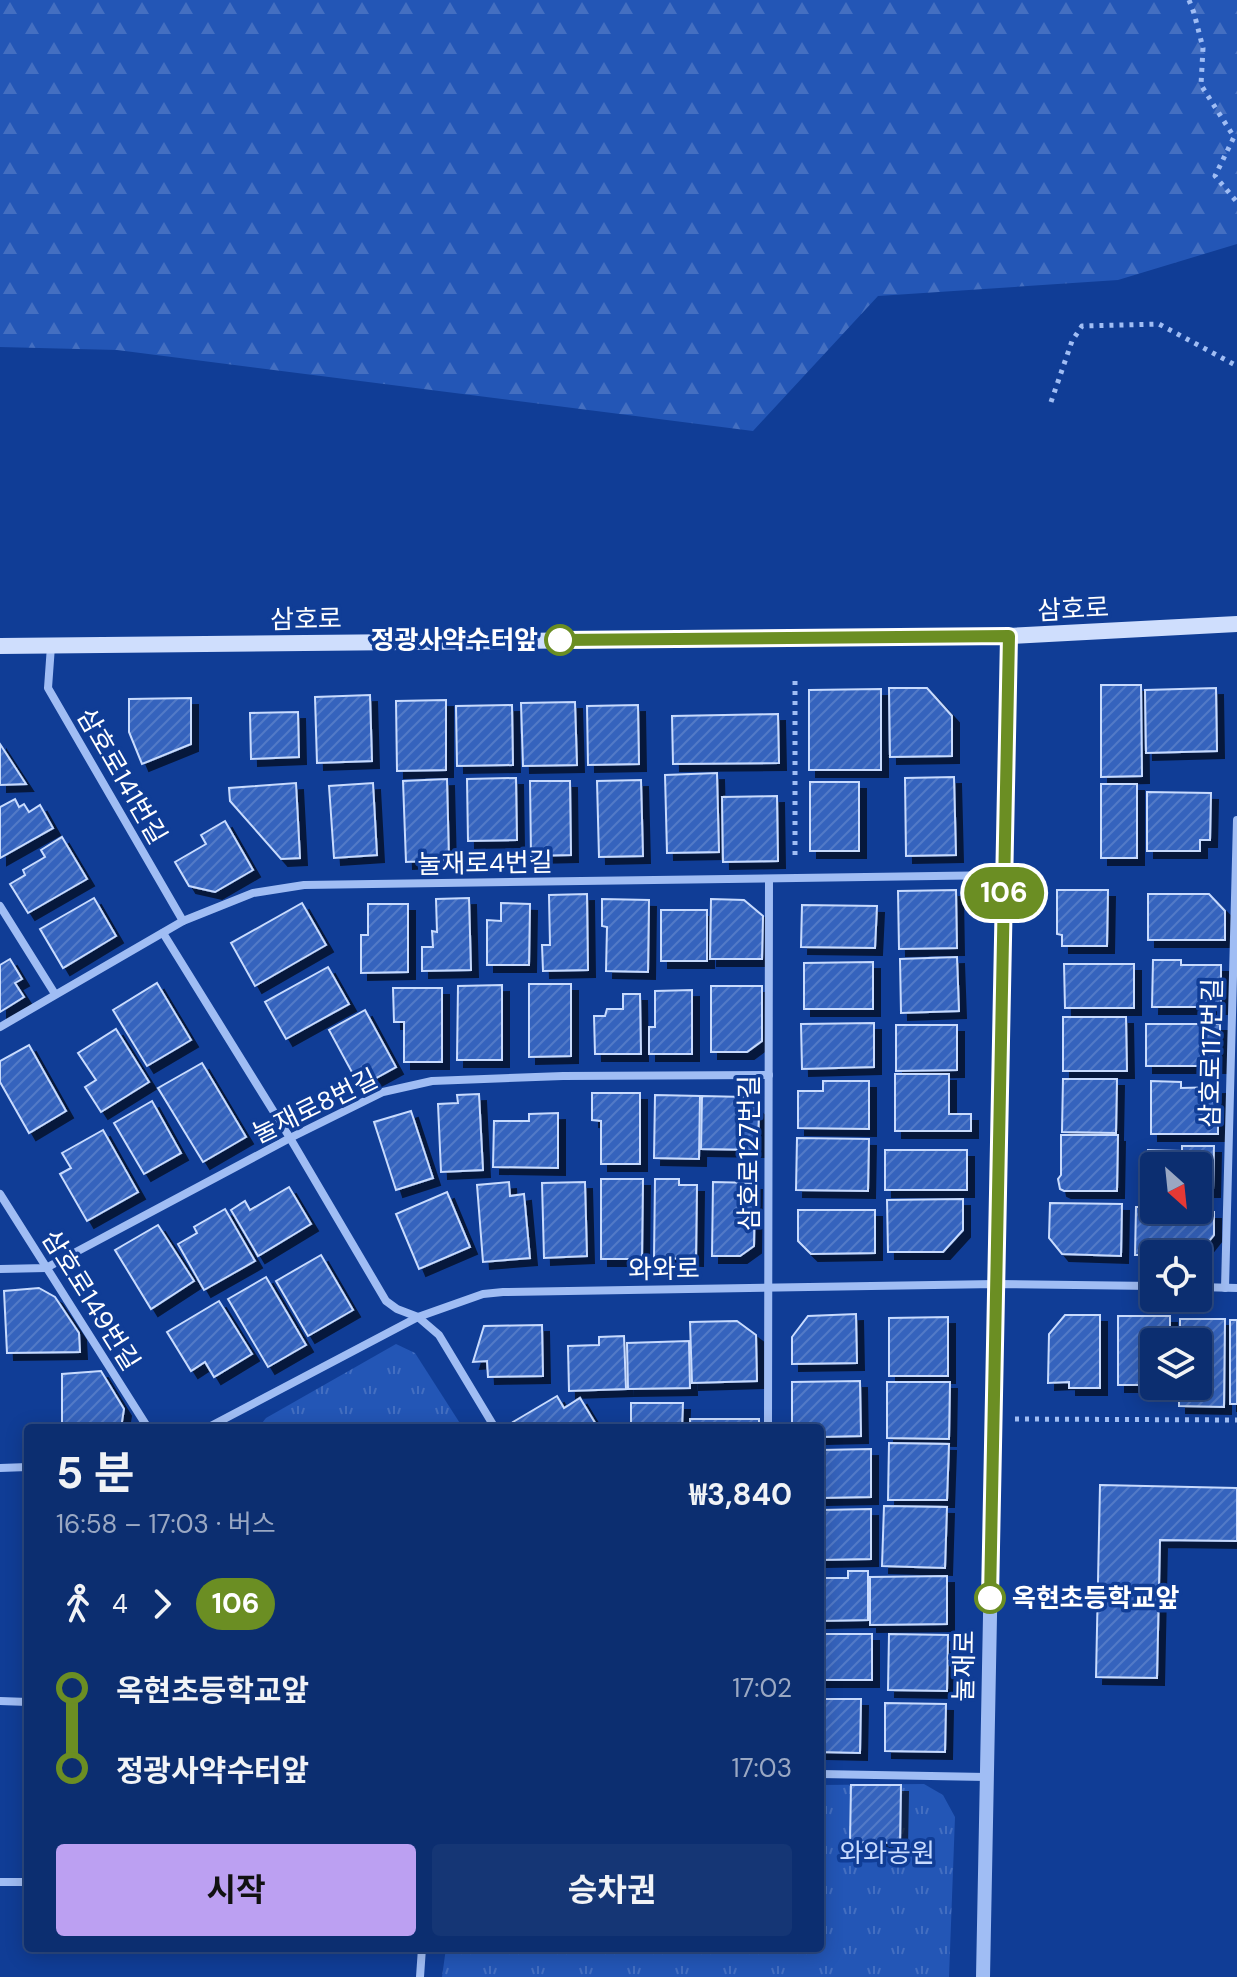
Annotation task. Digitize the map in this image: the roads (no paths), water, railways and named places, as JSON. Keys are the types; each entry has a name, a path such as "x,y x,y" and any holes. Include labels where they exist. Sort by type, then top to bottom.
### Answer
{"main road":[{"name":"삼호로","path":"0,646 1009,636 1237,624"}],"street":[{"name":"눌재로","path":"983,1977 1009,636"},
{"name":"삼호로141번길","path":"51,645 48,688 183,921"},
{"name":"삼호로117번길","path":"1225,1288 1233,1168 1237,820"},
{"name":"눌재로4번길","path":"0,1027 183,921 253,893 304,885 1004,875"},
{"name":"삼호로127번길","path":"768,1424 769,879"},
{"path":"0,906 55,994"},
{"path":"163,933 386,1301 418,1317 439,1335 493,1424"},
{"name":"눌재로8번길","path":"0,1269 46,1268 383,1092 432,1081 563,1076 769,1075"},
{"name":"삼호로149번길","path":"0,1194 145,1424"},
{"name":"와와로","path":"215,1424 418,1317 483,1294 996,1284 1140,1286"},
{"path":"1212,1288 1237,1288"},
{"path":"0,1468 24,1467"},
{"path":"0,1701 24,1702"},
{"path":"824,1774 986,1777"},
{"path":"0,1882 24,1882"},
{"path":"420,1977 422,1952"}],"place":[{"name":"정광사약수터앞","path":"560,640"},
{"name":"옥현초등학교앞","path":"990,1598"}],"park label":[{"name":"와와공원","path":"887,1853"}]}
